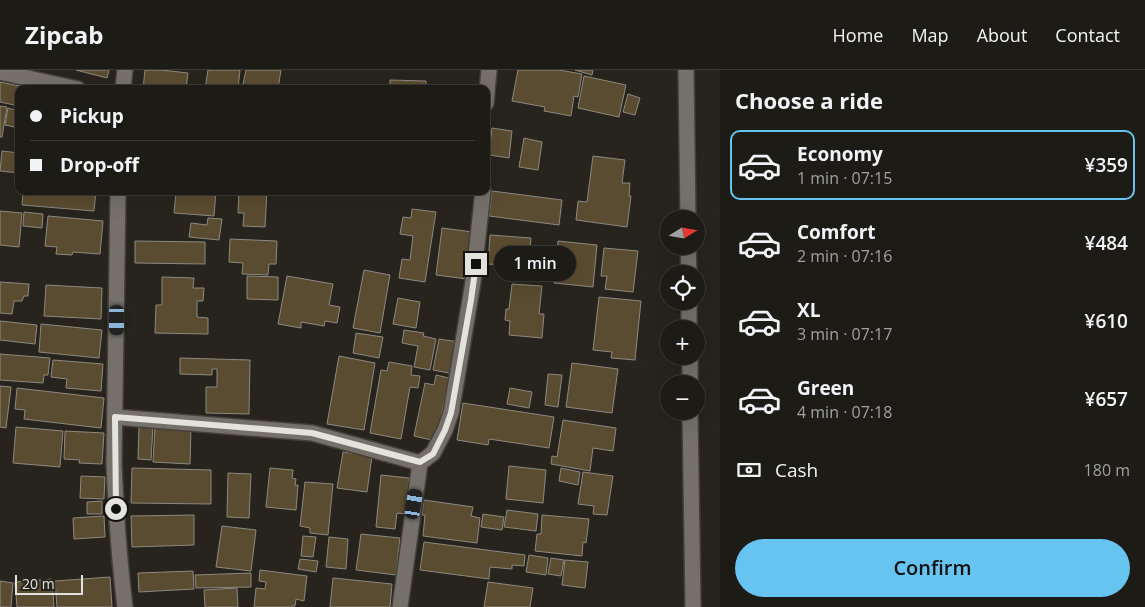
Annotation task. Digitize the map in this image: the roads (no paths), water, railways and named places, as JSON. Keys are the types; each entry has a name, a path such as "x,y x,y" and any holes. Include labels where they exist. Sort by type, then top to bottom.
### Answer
{"street":[{"path":"123,85 125,70"},
{"path":"488,85 489,70"},
{"path":"686,70 688,210"},
{"path":"0,72 60,85"},
{"path":"118,195 115,417 116,509 120,573 125,607"},
{"path":"115,417 312,433 420,462 433,454 451,413 474,282 483,195"},
{"path":"690,420 692,607"},
{"path":"400,607 420,462"}]}
